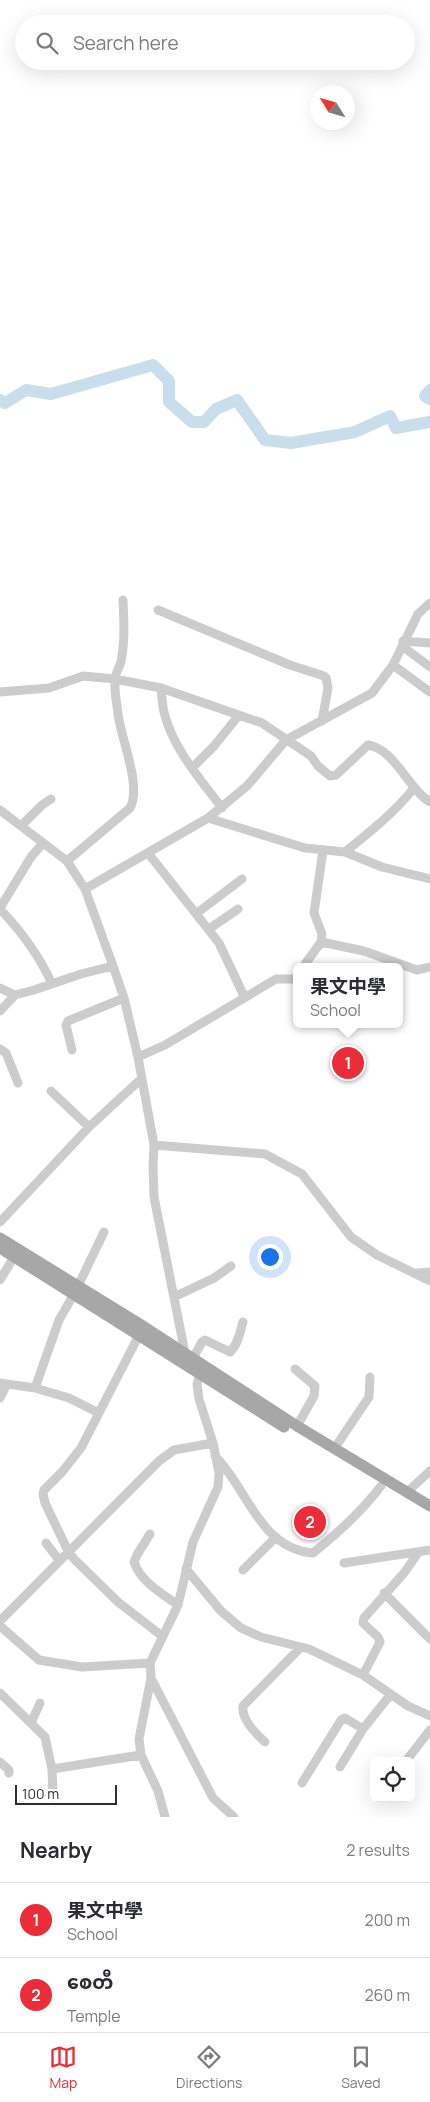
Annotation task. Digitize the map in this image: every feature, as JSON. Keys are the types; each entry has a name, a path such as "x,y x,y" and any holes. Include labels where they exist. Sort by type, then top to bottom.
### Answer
{"main road":[{"path":"0,1238 139,1335 381,1486 430,1514"},
{"path":"0,1248 189,1355 296,1426 430,1506"}],"street":[{"path":"67,861 130,808 134,802 129,760 118,715 115,679 123,644 123,600"},
{"path":"85,889 208,818 247,786 286,740 372,693 393,665 418,614 430,603"},
{"path":"158,610 290,665 324,676 328,688 322,721"},
{"path":"403,643 430,643"},
{"path":"403,643 430,667"},
{"path":"393,665 430,692"},
{"path":"0,692 49,688 83,676 115,679 160,688 262,723 311,756 318,766 330,776 336,775 368,746 375,746 394,762 410,780 414,788 430,802"},
{"path":"160,688 164,712 171,733 192,768 222,808"},
{"path":"192,768 214,746 239,715"},
{"path":"345,852 402,803 414,788"},
{"path":"22,826 38,808 51,799"},
{"path":"0,810 67,861 85,889 113,966 124,998 138,1058 154,1145 154,1197 174,1296 189,1355"},
{"path":"208,818 305,848 345,852 382,867 430,879"},
{"path":"43,843 31,857 0,908 21,930 41,960 52,984"},
{"path":"306,963 320,942 322,934 314,913 323,850"},
{"path":"148,852 219,943 244,996"},
{"path":"196,913 242,879"},
{"path":"209,929 238,910"},
{"path":"320,942 364,951 397,963"},
{"path":"403,965 417,970 430,967"},
{"path":"0,1011 15,995 113,966"},
{"path":"138,1058 165,1045 244,996 276,979 293,979"},
{"path":"0,988 15,995"},
{"path":"72,1050 66,1025 68,1021 124,998"},
{"path":"0,1049 6,1053 18,1083"},
{"path":"0,1222 89,1127 141,1079"},
{"path":"50,1091 89,1127"},
{"path":"154,1145 265,1154 280,1161 302,1174 351,1236 377,1255 430,1281"},
{"path":"35,1388 59,1320 104,1232"},
{"path":"0,1280 14,1257"},
{"path":"174,1296 214,1278 231,1266"},
{"path":"417,1273 430,1272"},
{"path":"189,1355 205,1340 225,1351 232,1351 243,1322"},
{"path":"139,1335 81,1448 62,1472 44,1490 43,1494 44,1503 68,1551 118,1602 162,1636"},
{"path":"295,1369 315,1386 314,1396 296,1426"},
{"path":"165,1817 158,1792 141,1755 139,1739 150,1678 150,1663 178,1604 193,1542 218,1487 218,1472 213,1443 199,1399 197,1384 200,1374"},
{"path":"334,1449 369,1397 370,1377"},
{"path":"0,1398 3,1383 35,1388 69,1398 100,1413"},
{"path":"0,1621 159,1461 174,1450 213,1443"},
{"path":"215,1456 228,1469 264,1527 292,1548 313,1553 370,1500 381,1486"},
{"path":"406,1493 430,1471"},
{"path":"150,1534 134,1562 138,1572 151,1586 178,1604"},
{"path":"243,1570 276,1537"},
{"path":"46,1543 59,1560"},
{"path":"344,1563 430,1550"},
{"path":"363,1675 380,1642 378,1637 363,1621 384,1593 404,1573 418,1553"},
{"path":"186,1569 221,1611 241,1628 261,1636 301,1647 363,1675 408,1706 430,1716"},
{"path":"384,1593 430,1639"},
{"path":"0,1626 39,1660 82,1667 150,1663"},
{"path":"265,1742 252,1730 243,1706 301,1647"},
{"path":"150,1678 212,1798 234,1817"},
{"path":"0,1692 45,1737 52,1769 54,1796"},
{"path":"340,1767 362,1729 391,1694"},
{"path":"31,1723 40,1703"},
{"path":"302,1783 343,1718 362,1729"},
{"path":"409,1757 430,1730"},
{"path":"52,1769 141,1755"},
{"path":"0,1762 9,1770 9,1774"}],"waterway":[{"path":"0,400 5,403 26,390 51,394 153,365 169,381 169,402 192,422 204,422 216,409 237,400 265,440 291,443 355,432 390,416 396,428 430,422"},
{"path":"430,390 425,396 430,399"}],"place":[{"name":"果文中學","path":"348,1063"},
{"name":"စေတီ","path":"310,1522"}]}
